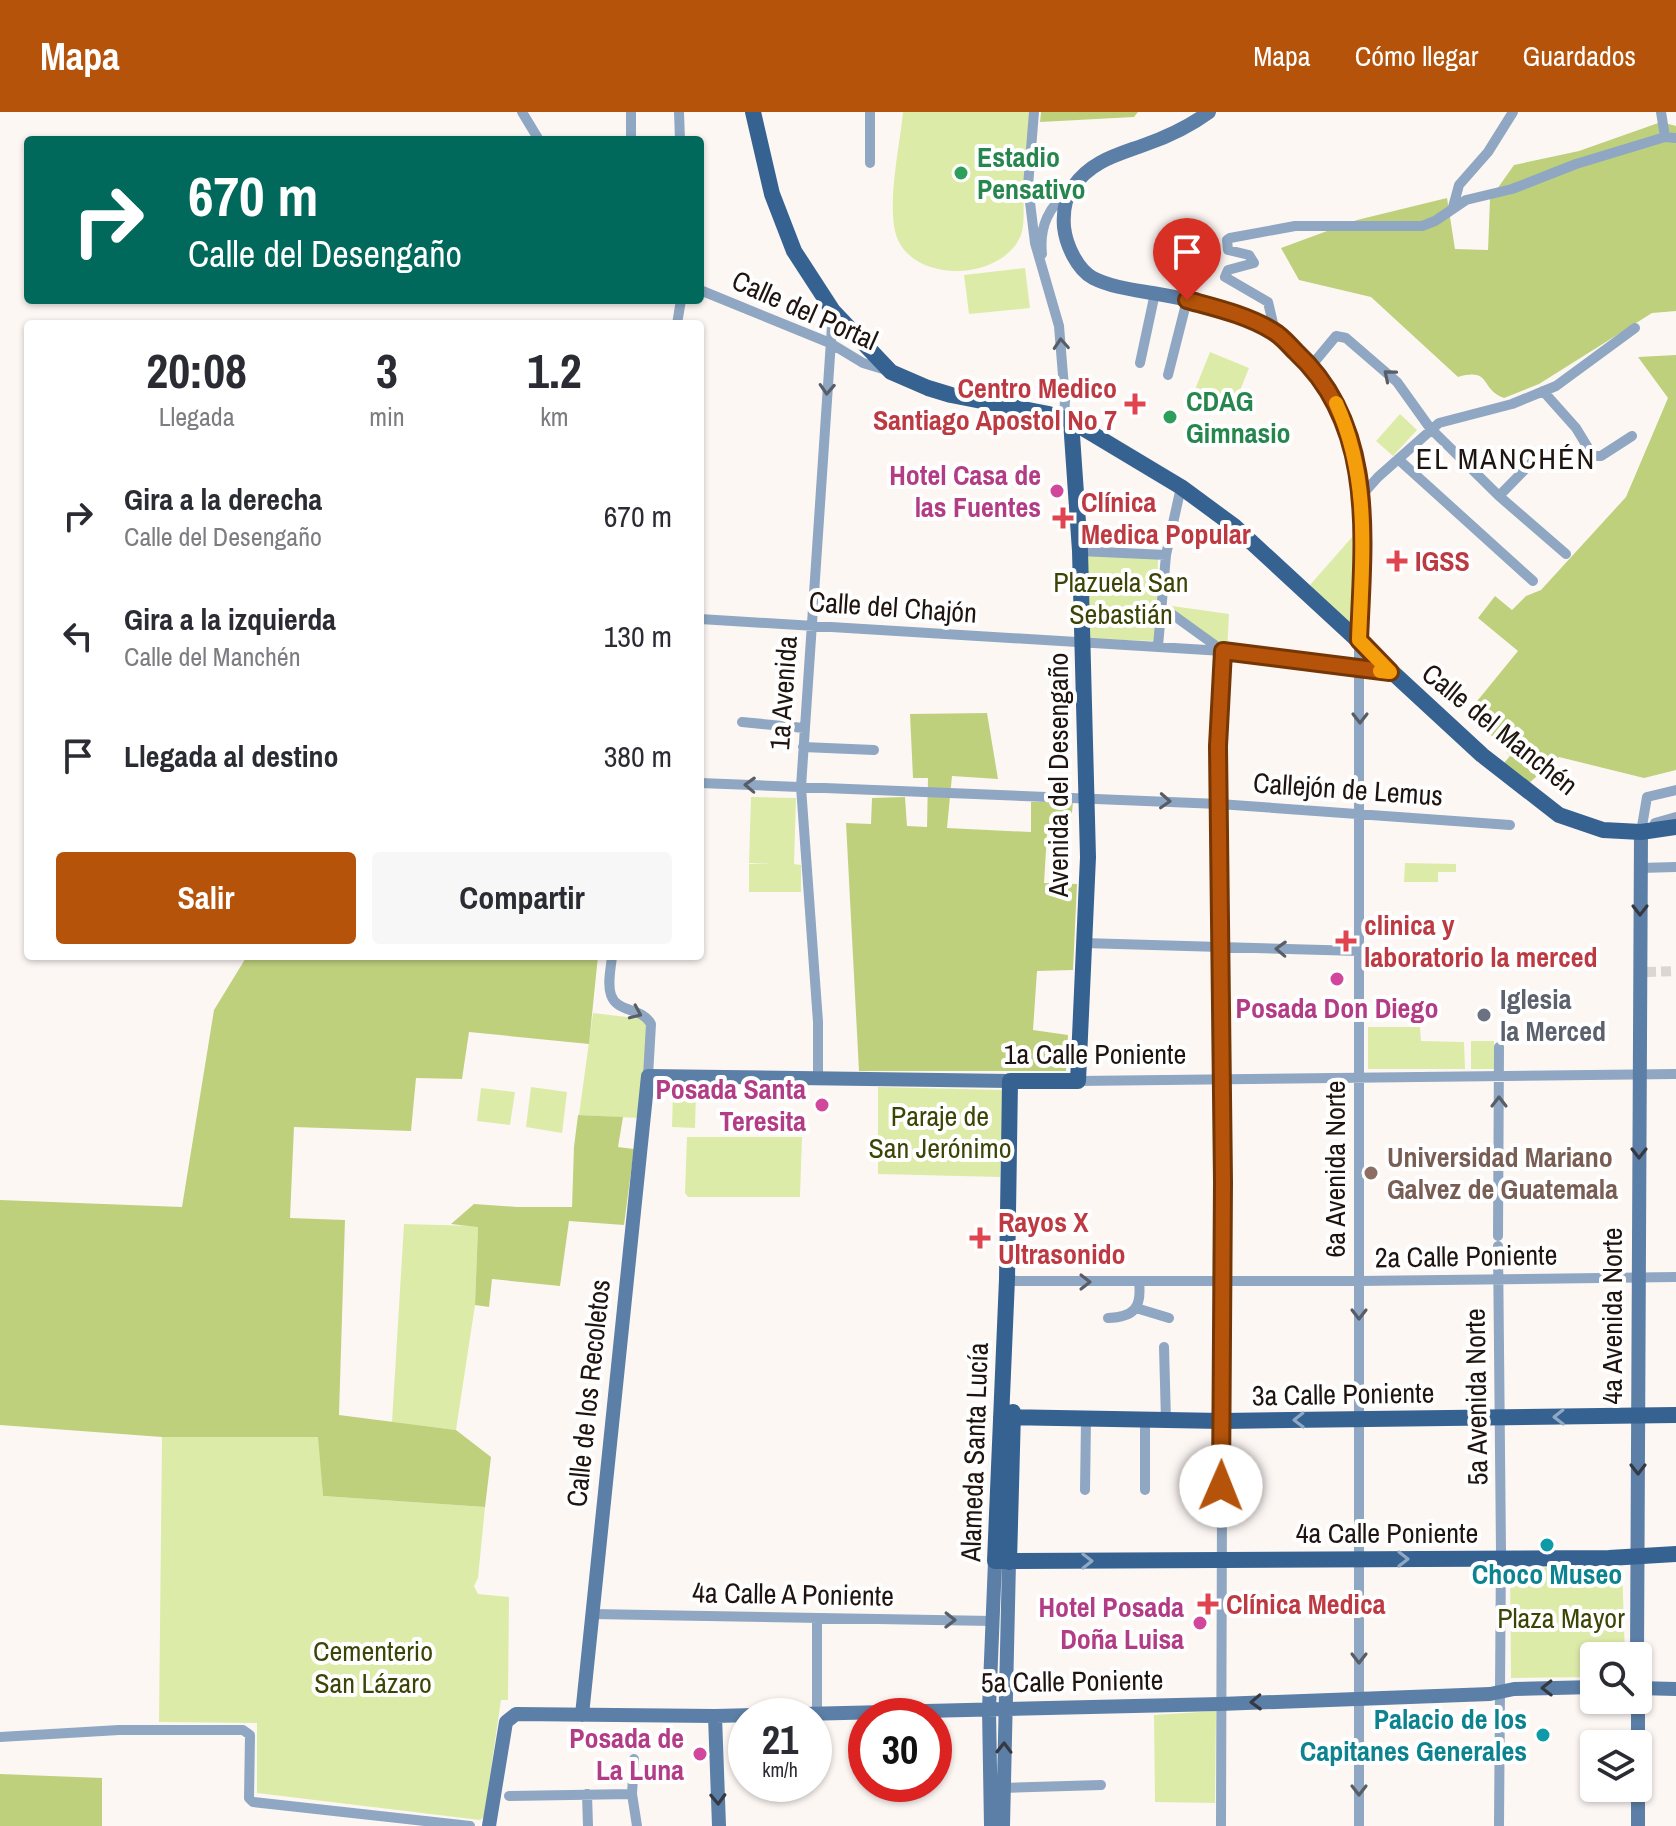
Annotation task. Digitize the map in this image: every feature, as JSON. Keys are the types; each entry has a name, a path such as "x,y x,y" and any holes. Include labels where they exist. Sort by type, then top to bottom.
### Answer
{"main road":[{"path":"753,112 772,194 789,241 809,278 833,311 891,372"},
{"name":"Calle del Manchén","path":"891,372 951,395 1068,420 1181,487 1234,526 1482,755 1559,815 1589,827 1676,827"},
{"name":"Avenida del Desengaño","path":"1068,420 1080,551 1088,857 1078,1081"},
{"name":"1a Calle Poniente","path":"1016,1080 1078,1081"},
{"name":"Alameda Santa Lucía","path":"1002,1561 1016,1080"},
{"name":"3a Calle Poniente","path":"1007,1418 1222,1421 1676,1415"},
{"name":"4a Calle Poniente","path":"1002,1561 1676,1554"}],"street":[{"path":"522,112 537,136"},
{"path":"631,112 631,136"},
{"path":"679,112 680,136"},
{"path":"870,112 870,163"},
{"path":"1034,112 1028,186 1035,243 1059,326 1068,420"},
{"path":"1043,272 1041,244 1046,215 1056,200 1103,159 1176,131 1209,112"},
{"path":"1453,207 1459,185 1482,161 1513,112"},
{"path":"1275,332 1268,302 1225,277 1228,270 1254,263 1249,255 1228,250 1227,240 1230,238 1295,226 1422,226 1466,200 1512,189 1576,164 1671,138 1661,112"},
{"path":"1071,189 1064,213 1064,230 1076,261 1091,277 1118,287 1187,300 1243,316 1275,332 1328,387 1345,421 1362,495 1359,640"},
{"name":"Calle del Portal","path":"704,292 830,343 863,363 891,372"},
{"path":"1140,363 1155,293"},
{"path":"1168,375 1187,300"},
{"name":"1a Avenida","path":"818,1079 818,1022 801,787 833,311"},
{"path":"1362,495 1430,428 1512,404 1556,386 1635,328"},
{"path":"1311,366 1330,339 1341,336 1397,382 1430,428 1499,496 1566,554"},
{"path":"1543,391 1576,428 1593,456 1601,456 1632,436"},
{"path":"1499,496 1543,451"},
{"path":"1398,459 1533,581"},
{"path":"1158,646 1166,555 1181,487"},
{"path":"1080,551 1166,555"},
{"path":"1162,607 1223,651 1218,746 1222,1282 1221,1826"},
{"name":"Calle del Chajón","path":"704,619 1158,646 1390,672"},
{"name":"6a Avenida Norte","path":"1359,640 1359,1826"},
{"path":"742,722 804,728"},
{"path":"803,747 874,750"},
{"name":"Callejón de Lemus","path":"704,783 1087,797 1510,825"},
{"path":"1676,790 1647,797 1649,827 1676,817"},
{"name":"4a Avenida Norte","path":"1637,1642 1639,1075 1643,972 1640,868 1649,827"},
{"path":"1640,868 1676,867"},
{"path":"1083,943 1359,951"},
{"path":"612,960 610,987 613,1000 621,1007 643,1013 651,1024 648,1076"},
{"name":"5a Avenida Norte","path":"1499,1047 1499,1826"},
{"name":"1a Calle Poniente","path":"1078,1081 1676,1074"},
{"name":"1a Calle Poniente","path":"648,1076 1016,1080"},
{"name":"Calle de los Recoletos","path":"582,1715 648,1076"},
{"name":"2a Calle Poniente","path":"1012,1280 1222,1282 1676,1277"},
{"path":"1108,1318 1129,1315 1136,1308 1140,1296 1139,1282"},
{"path":"1136,1308 1169,1318"},
{"path":"1164,1347 1166,1421"},
{"path":"1085,1490 1086,1420"},
{"path":"1145,1421 1145,1490"},
{"name":"Alameda Santa Lucía","path":"991,1826 1003,1788 993,1621 1002,1561"},
{"name":"Alameda Santa Lucía","path":"1002,1561 997,1806 1003,1826"},
{"name":"4a Calle A Poniente","path":"592,1614 993,1621"},
{"path":"817,1618 817,1698"},
{"name":"5a Calle Poniente","path":"832,1713 1220,1704 1580,1688"},
{"path":"1652,1688 1676,1689"},
{"path":"1638,1714 1638,1826"},
{"name":"5a Calle Poniente","path":"489,1826 506,1722 513,1715 728,1716"},
{"path":"715,1716 719,1826"},
{"path":"0,1737 119,1730 243,1730 250,1735 249,1798 253,1802 470,1826"},
{"path":"634,1759 632,1794 637,1826"},
{"path":"1003,1788 1101,1785"},
{"path":"587,1794 588,1826"},
{"path":"509,1796 632,1794"}],"green space":[{"name":"Estadio Pensativo","path":"903,112 1031,112 1022,231 1011,250 997,261 979,268 941,270 923,264 908,254 898,240 894,228 893,195"},
{"path":"1041,112 1138,112 1134,117 1040,122"},
{"path":"1661,122 1676,126 1676,311 1652,313 1539,384 1504,398 1491,390 1481,377 1458,377 1371,297 1299,280 1281,248 1357,220 1447,198 1455,249 1488,250 1490,199 1514,165 1579,151"},
{"path":"1025,268 1030,308 969,314 964,275"},
{"path":"1210,352 1249,368 1231,413 1192,397"},
{"path":"1676,355 1676,770 1644,778 1559,757 1528,784 1504,763 1510,756 1469,711 1518,651 1478,618 1495,596 1512,610 1526,596 1541,590 1626,497 1668,398 1638,357"},
{"path":"1400,414 1417,430 1393,456 1376,441"},
{"path":"1353,536 1356,633 1310,585"},
{"name":"Plazuela San Sebastián","path":"1084,555 1158,559 1156,641 1087,639"},
{"path":"1165,605 1229,614 1227,651"},
{"path":"987,713 998,779 952,776 947,828 1031,832 1031,802 1073,802 1070,833 1047,834 1044,883 1077,884 1073,970 1037,971 1033,1030 1068,1035 1066,1071 859,1071 846,823 871,824 872,798 905,797 907,826 927,827 928,778 913,778 910,714"},
{"path":"751,797 796,798 794,864 801,865 801,892 749,892 749,864 772,864 749,863"},
{"path":"1405,863 1456,864 1456,872 1438,872 1438,882 1404,882"},
{"path":"245,960 598,960 589,1044 469,1032 462,1079 416,1078 411,1131 294,1127 290,1218 345,1220 339,1415 456,1430 491,1457 485,1507 323,1496 318,1437 162,1437 0,1425 0,1200 182,1207 214,1010"},
{"path":"593,1013 644,1019 649,1026 639,1118 579,1115"},
{"path":"1368,1027 1420,1027 1421,1041 1464,1042 1465,1069 1368,1069"},
{"path":"1471,1041 1494,1041 1494,1069 1471,1069"},
{"path":"531,1087 567,1092 562,1133 526,1127"},
{"name":"Paraje de San Jerónimo","path":"878,1087 1002,1090 1000,1177 878,1174"},
{"path":"481,1088 515,1092 510,1125 477,1121"},
{"path":"673,1091 696,1091 695,1128 672,1127"},
{"path":"578,1115 623,1117 618,1147 634,1149 624,1225 569,1221 560,1286 492,1279 489,1307 475,1305 478,1227 451,1224 474,1204 572,1207"},
{"path":"687,1137 802,1137 800,1197 688,1197 685,1193"},
{"path":"404,1224 478,1226 475,1305 456,1430 392,1422"},
{"name":"Cementerio San Lázaro","path":"162,1437 319,1437 323,1496 485,1507 478,1578 474,1586 478,1594 509,1597 508,1700 501,1700 484,1817 480,1820 257,1793 257,1723 159,1722"},
{"name":"Plaza Mayor","path":"1622,1566 1625,1642 1580,1642 1580,1677 1511,1678 1510,1568"},
{"path":"1216,1711 1215,1803 1155,1802 1154,1715"},
{"path":"0,1774 102,1778 102,1826 0,1826"}],"tunnel":[{"path":"1646,972 1676,971"}],"slow traffic":[{"path":"1336,403 1346,424 1362,495 1364,521 1359,640 1390,672 1380,671"}],"place":[{"name":"Estadio Pensativo","path":"961,173"},
{"name":"Centro Medico Santiago Apostol No 7","path":"1135,404"},
{"name":"CDAG Gimnasio","path":"1170,417"},
{"name":"Hotel Casa de las Fuentes","path":"1057,491"},
{"name":"Clínica Medica Popular","path":"1063,518"},
{"name":"IGSS","path":"1397,561"},
{"name":"clinica y laboratorio la merced","path":"1346,941"},
{"name":"Posada Don Diego","path":"1337,979"},
{"name":"Iglesia la Merced","path":"1484,1015"},
{"name":"Posada Santa Teresita","path":"822,1105"},
{"name":"Universidad Mariano Galvez de Guatemala","path":"1371,1173"},
{"name":"Rayos X Ultrasonido","path":"980,1238"},
{"name":"Choco Museo","path":"1547,1545"},
{"name":"Clínica Medica","path":"1208,1604"},
{"name":"Hotel Posada Doña Luisa","path":"1200,1623"},
{"name":"Palacio de los Capitanes Generales","path":"1543,1735"},
{"name":"Posada de La Luna","path":"700,1754"}],"district":[{"name":"EL MANCHÉN","path":"1506,458"}],"route":[{"path":"1187,300 1243,316 1275,332 1321,376 1334,398 1345,421 1362,495 1364,521 1359,640 1390,672 1223,651 1218,746 1223,1182 1221,1486"}]}
